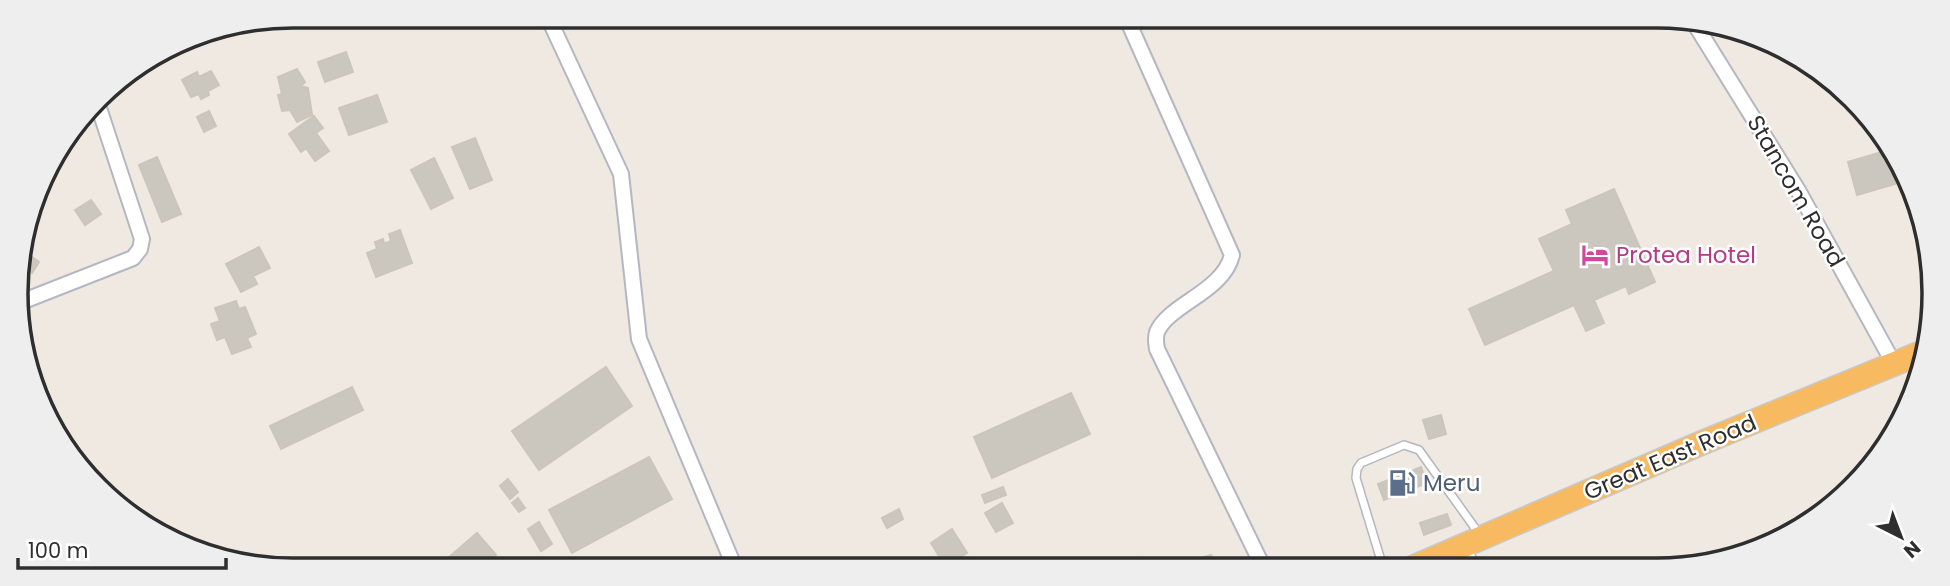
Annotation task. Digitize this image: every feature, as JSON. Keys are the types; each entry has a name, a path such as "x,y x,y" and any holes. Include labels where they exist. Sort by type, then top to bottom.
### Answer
{"highway":[{"name":"Great East Road","path":"1447,558 1472,551 1699,444 1914,356"}],"street":[{"path":"553,28 621,174 639,339 731,558"},
{"path":"1131,28 1232,255 1229,268 1218,280 1162,324 1155,335 1157,348 1259,558"},
{"name":"Stancom Road","path":"1699,31 1799,192 1894,364"},
{"path":"28,299 133,258 140,249 142,239 100,112"}],"lane":[{"path":"1380,558 1356,478 1357,470 1361,463 1404,445 1419,450 1472,551"}],"building":[{"path":"346,52 353,72 325,82 318,62"},
{"path":"297,69 305,82 301,86 308,88 312,115 297,122 290,110 282,111 278,95 282,94 278,77"},
{"path":"211,71 219,85 201,99 199,94 191,97 182,80 197,72 199,77"},
{"path":"377,95 387,122 349,135 339,108"},
{"path":"209,111 216,126 204,132 197,117"},
{"path":"314,116 323,128 316,133 329,151 315,161 306,148 301,152 289,134"},
{"path":"475,138 492,180 470,189 452,147"},
{"path":"1881,152 1898,183 1857,195 1848,162"},
{"path":"157,157 181,214 162,222 139,165"},
{"path":"434,158 453,198 431,209 411,170"},
{"name":"Protea Hotel","path":"1614,189 1655,282 1629,294 1626,286 1594,300 1604,323 1586,331 1574,305 1485,345 1469,309 1554,271 1539,239 1572,224 1566,210"},
{"path":"91,200 101,214 85,225 75,210"},
{"path":"400,230 412,263 376,277 367,253 377,249 375,242 383,239 384,244 391,241 389,234"},
{"path":"259,247 270,268 253,276 257,284 241,292 226,264"},
{"path":"30,256 39,262 32,273 29,271"},
{"path":"236,301 239,309 245,307 256,334 247,338 251,347 232,354 225,337 217,340 211,324 220,321 215,308"},
{"path":"606,367 632,406 539,470 512,431"},
{"path":"352,387 363,410 281,449 270,426"},
{"path":"1071,393 1090,434 992,478 974,437"},
{"path":"1441,415 1446,434 1429,439 1423,420"},
{"path":"649,457 672,499 572,553 549,510"},
{"path":"1421,467 1427,483 1384,500 1378,484"},
{"path":"508,479 518,492 510,499 500,486"},
{"path":"1003,487 1006,495 985,503 982,495"},
{"path":"518,498 525,508 519,512 512,503"},
{"path":"1002,503 1013,523 996,532 985,513"},
{"path":"899,509 903,519 887,528 882,518"},
{"path":"1447,514 1451,525 1424,535 1420,523"},
{"path":"539,522 552,544 541,551 528,529"},
{"path":"952,529 967,553 959,558 940,558 931,543"},
{"path":"477,533 496,555 492,558 448,558"}],"place":[{"name":"Protea Hotel","path":"1595,255"},
{"name":"Meru","path":"1402,483"}]}
